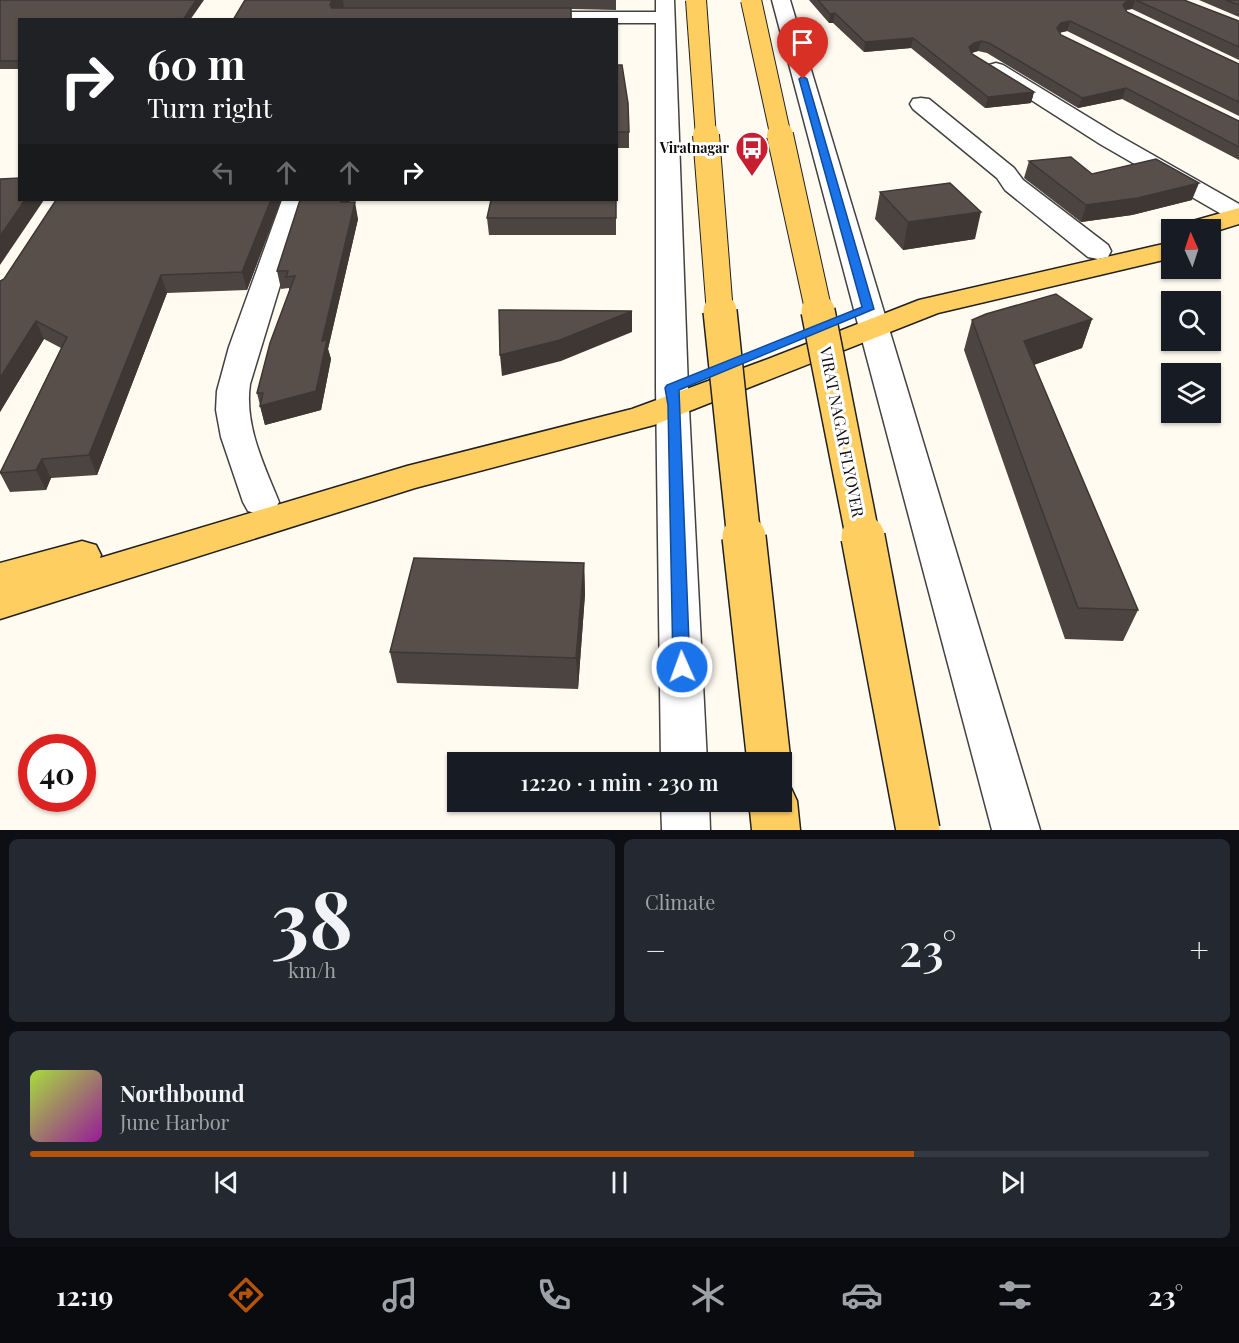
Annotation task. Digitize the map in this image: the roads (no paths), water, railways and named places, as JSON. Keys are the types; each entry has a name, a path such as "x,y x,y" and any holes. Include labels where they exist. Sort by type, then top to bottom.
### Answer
{"main road":[{"path":"696,0 723,356 768,752"},
{"name":"VIRAT NAGAR FLYOVER","path":"751,0 830,360 918,830"},
{"path":"1221,221 1239,215"},
{"path":"1221,237 1239,232"},
{"path":"0,578 400,461 633,402 673,396 779,366 871,318 915,292 1161,237"},
{"path":"871,318 1161,253"},
{"path":"0,603 407,478 642,417 673,396"},
{"path":"774,812 776,830"}],"street":[{"path":"781,0 1016,830"},
{"path":"511,17 665,9 684,752"},
{"path":"979,59 1107,139 1239,215"},
{"path":"921,104 1006,173 1014,185 1098,251"},
{"path":"261,502 245,460 234,417 232,396 248,333 294,201"},
{"path":"685,812 686,830"}],"place":[{"name":"Viratnagar","path":"752,177"}]}
